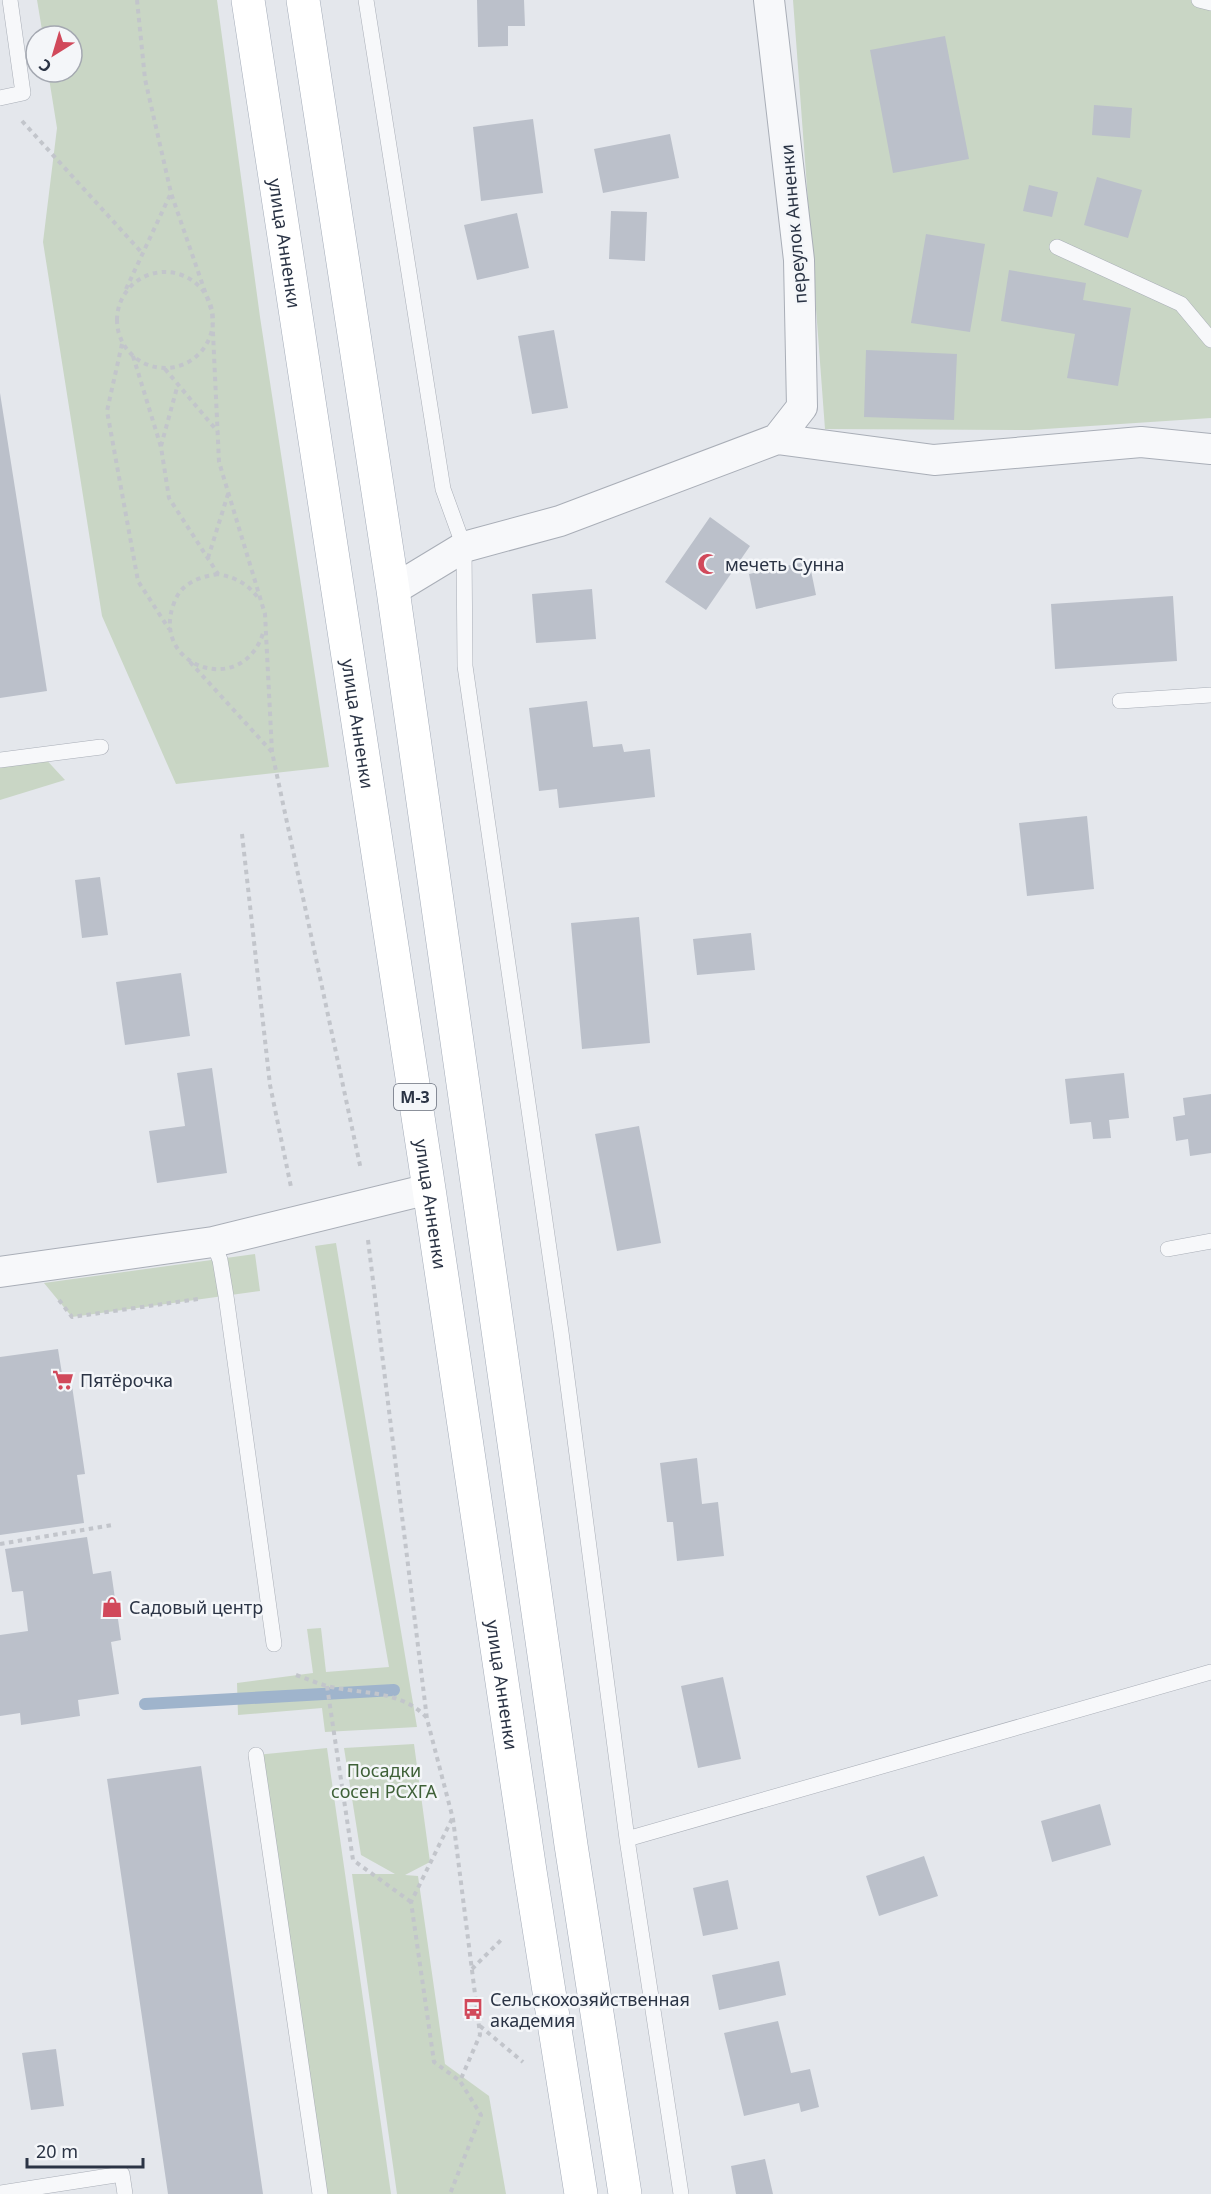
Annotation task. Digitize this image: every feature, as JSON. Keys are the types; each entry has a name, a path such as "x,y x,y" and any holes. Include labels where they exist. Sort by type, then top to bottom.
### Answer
{"main road":[{"name":"улица Анненки","path":"248,0 530,1871 581,2194"},
{"path":"303,0 393,590 571,1845 625,2194"}],"street":[{"name":"переулок Анненки","path":"769,0 799,260 802,342 802,407 777,439"},
{"path":"393,590 464,547 560,521 777,439 934,460 1141,442 1211,448"},
{"path":"0,1272 213,1242 429,1189"}],"lane":[{"path":"1,98 23,93 10,0"},
{"path":"366,0 443,489 464,547 465,666 561,1332 627,1839 681,2194"},
{"path":"1198,0 1211,3"},
{"path":"1057,247 1181,304 1211,340"},
{"path":"1120,702 1211,695"},
{"path":"0,760 101,747"},
{"path":"1168,1250 1211,1241"},
{"path":"213,1242 220,1260 226,1296 274,1644"},
{"path":"627,1839 1211,1672"},
{"path":"256,1755 320,2194"},
{"path":"0,2193 122,2174 125,2194"}],"path":[{"path":"137,0 145,79 171,193 212,312 212,328 206,344 188,361 164,368 148,365 133,356 122,343 117,328 117,311 171,193"},
{"path":"1,98 143,254"},
{"path":"123,295 134,282 148,274 165,271 181,274 196,283 207,296 212,312 219,462 265,614 272,753 362,1174 373,1201 377,1226 368,1238 427,1719 453,1819 480,2035 460,2082"},
{"path":"122,343 107,411 138,581 170,630 176,646 272,753"},
{"path":"133,356 161,447 169,498 218,574"},
{"path":"164,368 219,432"},
{"path":"161,447 178,384"},
{"path":"208,559 228,494"},
{"path":"170,630 170,613 176,598 186,585 201,577 218,574 234,577 248,586 259,598 265,614 264,631 258,647 248,659 233,667 217,670 200,667 186,658"},
{"path":"242,834 270,1085 298,1222"},
{"path":"51,1291 72,1317 226,1296"},
{"path":"0,1544 113,1525"},
{"path":"296,1675 327,1686 400,1697 418,1709 427,1719"},
{"path":"327,1686 353,1860 411,1902"},
{"path":"450,2194 481,2115 460,2082 434,2062 411,1902 453,1819"}],"green space":[{"path":"37,0 217,0 260,317 329,767 176,784 102,616 43,242 57,128 50,84 84,84 84,24 41,24"},
{"path":"793,0 1211,0 1211,418 1030,430 825,429"},
{"path":"41,754 65,780 0,800 0,760"},
{"path":"336,1243 417,1727 325,1732 322,1708 238,1715 237,1683 313,1673 307,1629 321,1628 326,1672 389,1667 315,1246"},
{"path":"255,1254 260,1291 72,1317 44,1283"},
{"name":"Посадки сосен РСХГА","path":"414,1744 430,1862 405,1875 418,1876 445,2064 489,2096 506,2194 397,2194 352,1874 395,1874 361,1855 344,1748"},
{"path":"327,1748 391,2194 320,2194 256,1755"}],"building":[{"path":"477,0 524,0 525,26 508,26 508,46 478,47"},
{"path":"945,36 969,159 893,173 870,50"},
{"path":"1094,105 1132,108 1130,138 1092,135"},
{"path":"533,119 543,193 481,201 473,127"},
{"path":"670,134 679,178 603,193 594,149"},
{"path":"1097,177 1142,190 1128,238 1084,225"},
{"path":"1029,185 1058,192 1052,217 1023,211"},
{"path":"611,211 647,212 645,261 609,259"},
{"path":"517,213 529,268 477,280 464,225"},
{"path":"926,234 985,244 970,332 911,323"},
{"path":"1009,270 1086,283 1083,300 1131,308 1118,386 1067,378 1075,334 1001,321"},
{"path":"554,330 568,408 532,414 518,336"},
{"path":"866,350 957,354 954,420 864,417"},
{"path":"0,393 47,691 0,698"},
{"name":"мечеть Сунна","path":"710,517 750,546 706,610 665,582"},
{"path":"809,561 816,595 756,609 749,574"},
{"path":"592,589 596,639 536,643 532,594"},
{"path":"1173,596 1177,661 1055,669 1051,604"},
{"path":"587,701 593,747 622,744 624,752 650,749 655,797 559,808 557,789 539,791 529,708"},
{"path":"1087,816 1094,889 1027,896 1019,823"},
{"path":"100,877 108,935 82,938 75,880"},
{"path":"639,917 650,1043 582,1049 571,923"},
{"path":"751,933 755,970 697,975 693,939"},
{"path":"181,973 190,1036 125,1045 116,982"},
{"path":"212,1068 227,1173 157,1183 149,1131 185,1126 177,1073"},
{"path":"1124,1073 1129,1118 1109,1120 1111,1138 1093,1139 1091,1122 1070,1124 1065,1079"},
{"path":"1211,1094 1211,1153 1190,1156 1188,1139 1176,1141 1173,1117 1185,1115 1183,1098"},
{"path":"639,1126 661,1243 617,1251 595,1134"},
{"path":"58,1349 63,1380 71,1379 85,1474 77,1475 84,1523 0,1535 0,1357"},
{"path":"697,1458 702,1504 718,1502 724,1556 677,1561 673,1522 667,1522 660,1463"},
{"path":"87,1537 93,1574 111,1571 121,1640 111,1642 119,1694 78,1700 80,1716 21,1725 20,1713 0,1716 0,1635 28,1631 23,1591 12,1592 5,1549"},
{"path":"723,1677 741,1759 698,1768 681,1686"},
{"path":"201,1766 263,2194 168,2194 107,1779"},
{"path":"1100,1804 1111,1845 1052,1862 1041,1821"},
{"path":"924,1856 938,1896 879,1916 866,1876"},
{"path":"728,1880 738,1929 703,1936 693,1888"},
{"path":"779,1961 786,1995 719,2010 712,1975"},
{"path":"778,2021 791,2073 810,2069 819,2107 801,2112 799,2103 744,2116 724,2033"},
{"path":"56,2049 64,2106 31,2110 22,2053"},
{"path":"765,2159 773,2194 736,2194 731,2166"}],"waterway":[{"path":"145,1704 394,1690"}],"place":[{"name":"мечеть Сунна","path":"708,564"},
{"name":"Пятёрочка","path":"63,1380"},
{"name":"Садовый центр","path":"112,1607"},
{"name":"Сельскохозяйственная академия","path":"473,2009"}]}
